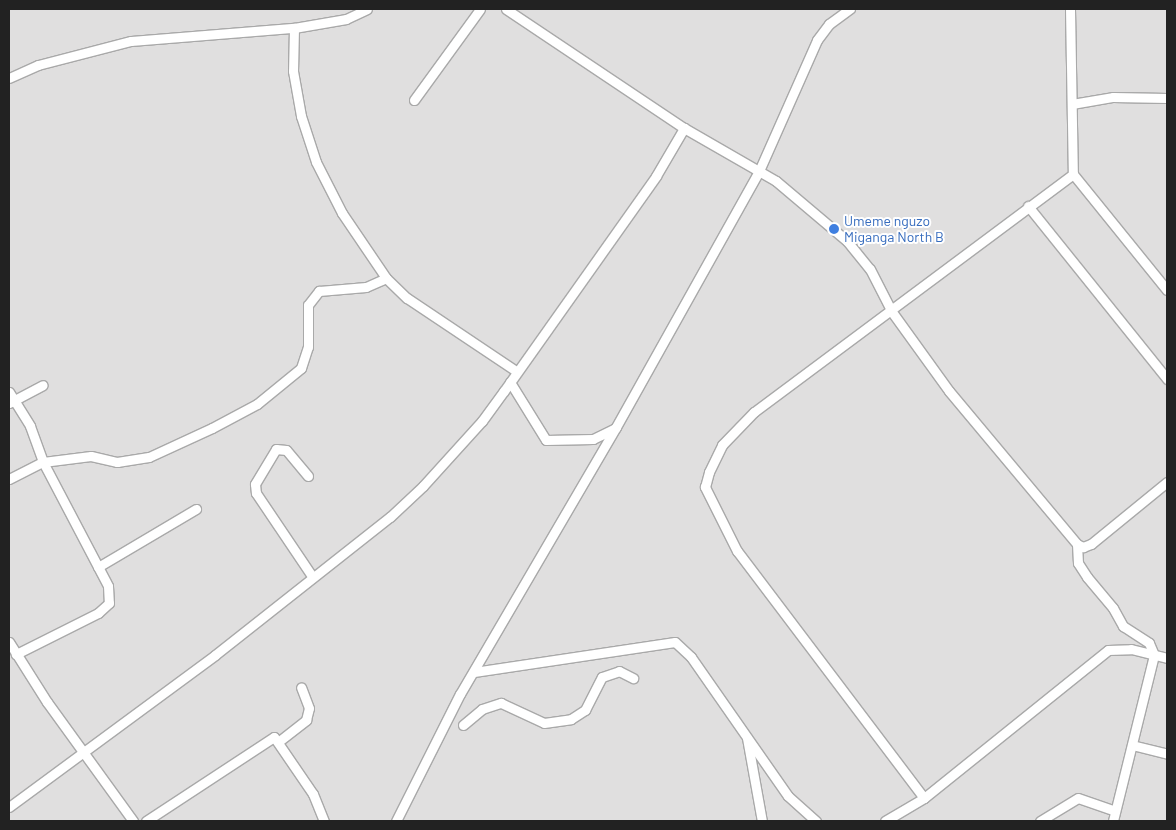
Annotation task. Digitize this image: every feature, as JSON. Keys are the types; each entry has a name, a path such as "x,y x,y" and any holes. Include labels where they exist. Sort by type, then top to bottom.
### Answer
{"street":[{"path":"9,78 38,65 131,41 294,28 346,19 367,9"},
{"path":"414,100 480,9"},
{"path":"506,9 684,128 758,171 800,200 847,241 870,269 892,312 949,391 1077,544 1083,547 1091,544 1167,482"},
{"path":"396,821 474,672 616,427 758,171 818,40 829,24 850,9"},
{"path":"1070,9 1073,174 1167,290"},
{"path":"294,28 296,93 310,148 342,213 386,278 432,316 516,371"},
{"path":"1072,104 1114,97 1167,98"},
{"path":"9,807 215,655 312,576 390,517 422,486 482,421 516,371 572,298 656,176 684,128"},
{"path":"924,798 737,551 705,487 722,445 754,412 892,312 1028,206 1073,174"},
{"path":"1028,206 1167,379"},
{"path":"9,480 43,462 90,456 117,462 149,457 212,428 257,404 301,368 308,347 308,305 319,291 366,287 386,278"},
{"path":"510,382 546,440 593,438 616,427"},
{"path":"12,401 43,385"},
{"path":"9,392 12,401 30,426 43,462 108,586 109,603 98,614 16,654"},
{"path":"308,476 286,450 276,449 255,484 256,493 312,576"},
{"path":"98,567 196,509"},
{"path":"1077,544 1078,563 1087,577 1113,608 1123,626 1149,643 1154,655 1113,821"},
{"path":"9,642 84,753 133,821"},
{"path":"474,672 675,642 691,657 788,796 816,821"},
{"path":"885,821 924,798 1108,650 1130,649 1167,658"},
{"path":"464,725 482,709 501,703 544,722 571,720 585,710 602,677 619,671 633,678"},
{"path":"278,742 306,720 309,705 301,687"},
{"path":"746,736 762,821"},
{"path":"146,821 274,737 313,794 323,818 314,821"},
{"path":"1132,745 1167,754"},
{"path":"1040,821 1078,798 1116,811"}],"shaded area":[{"path":"9,9 1167,9 1167,821 9,821"}],"place":[{"name":"Umeme nguzo Miganga North B","path":"834,229"}]}
